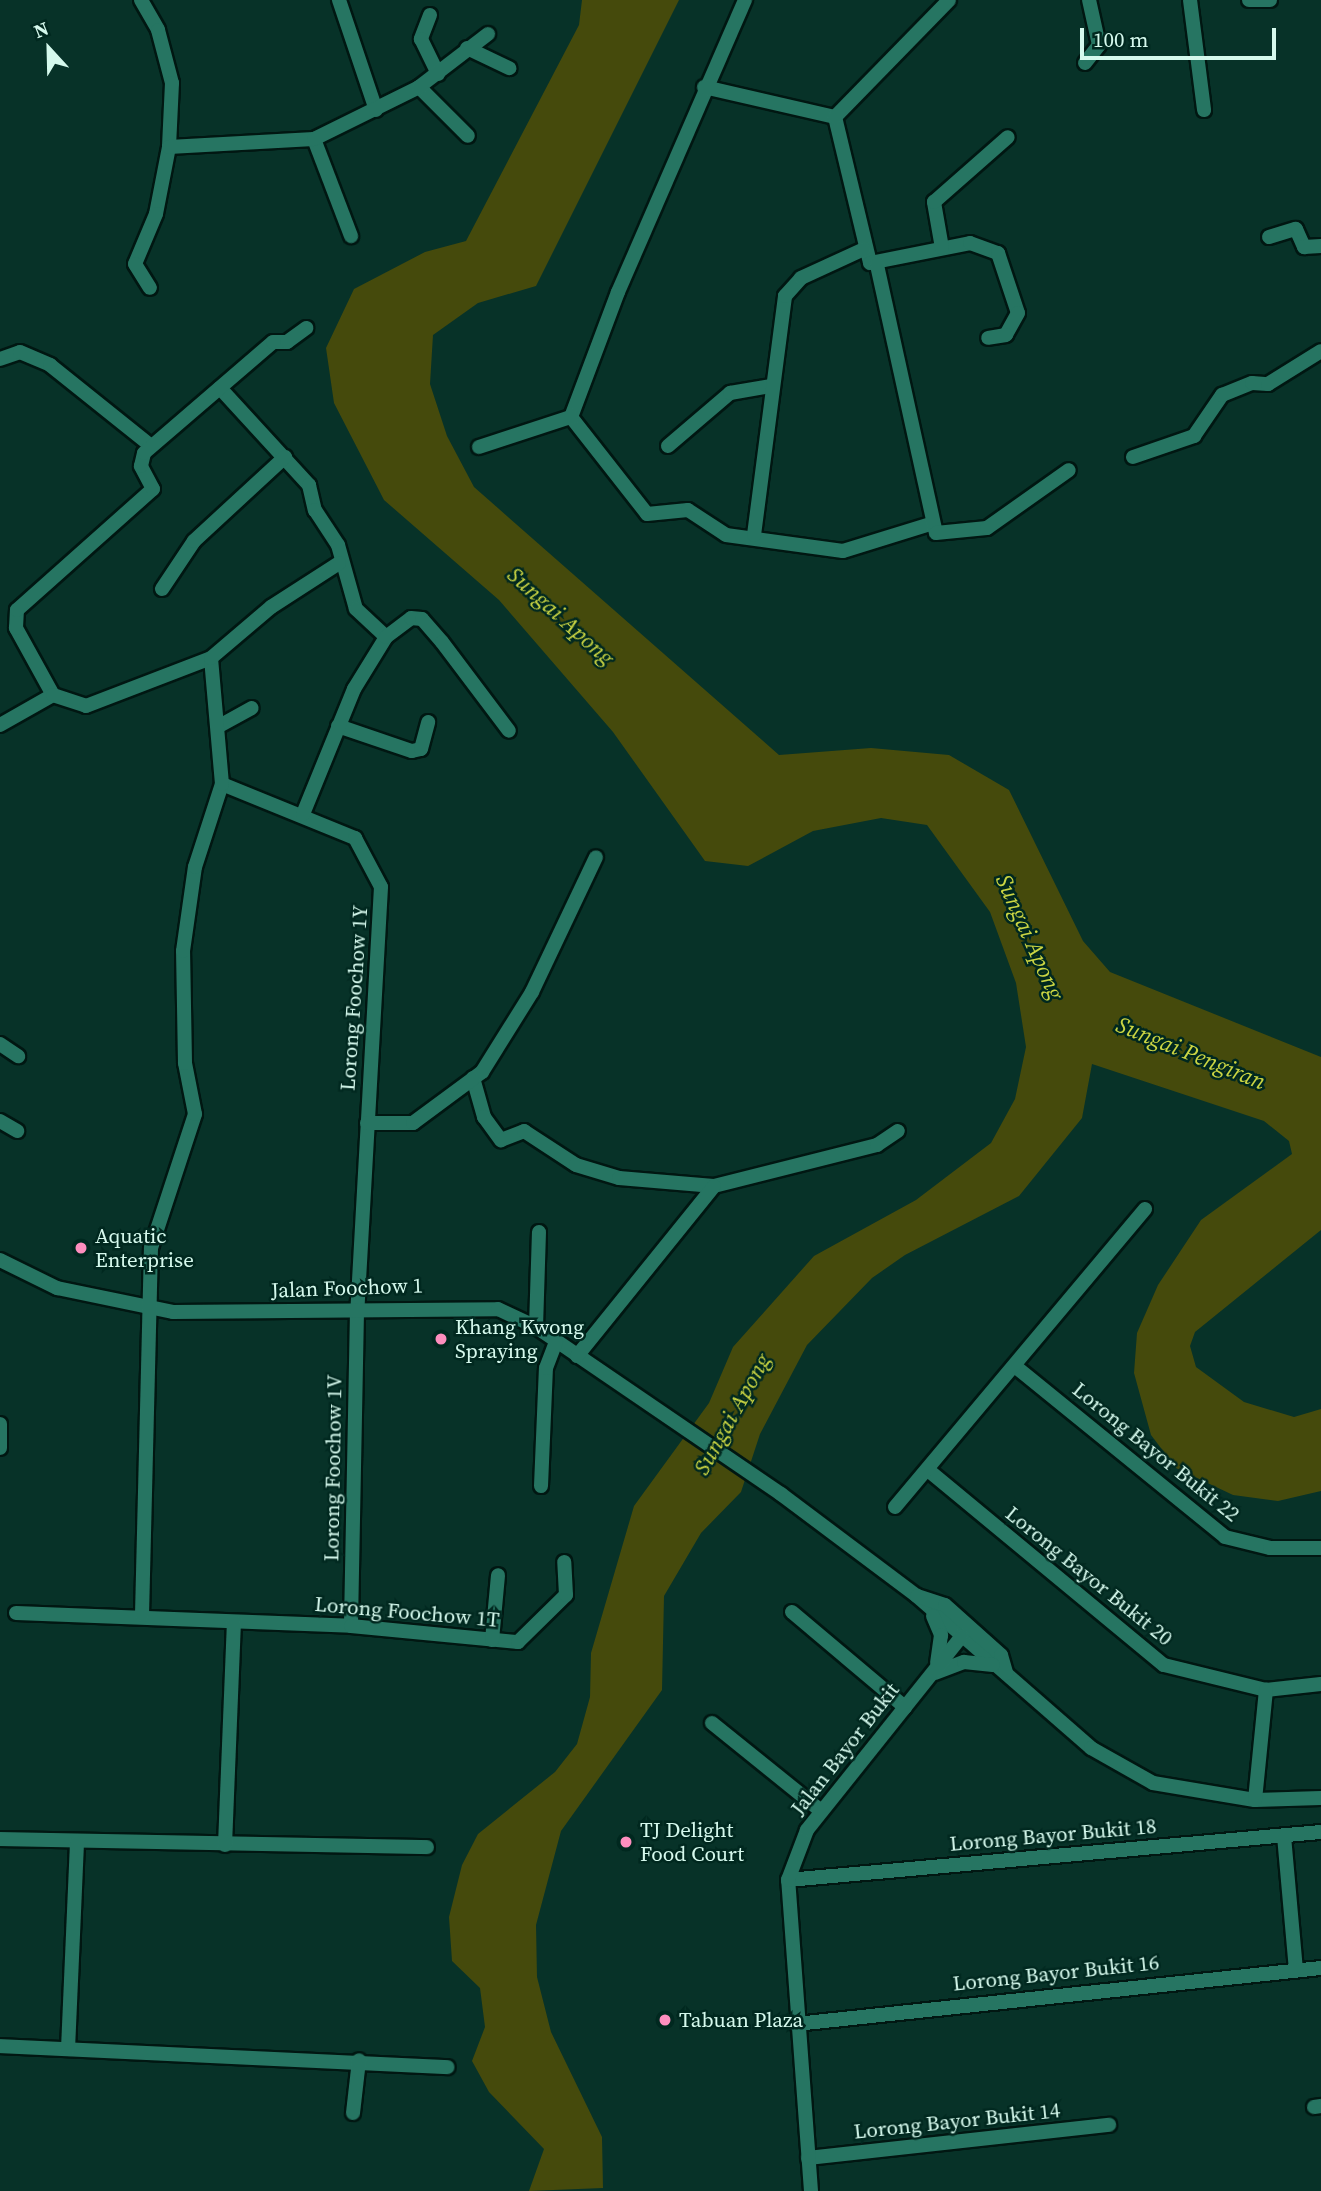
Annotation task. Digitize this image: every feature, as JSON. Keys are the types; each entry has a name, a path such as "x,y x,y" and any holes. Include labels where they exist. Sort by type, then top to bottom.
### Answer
{"street":[{"path":"141,0 158,30 172,83 169,147 156,214 135,264 150,288"},
{"path":"339,0 376,110"},
{"path":"479,447 571,416 704,87 745,0"},
{"path":"835,117 949,0"},
{"path":"1085,63 1099,45 1089,0"},
{"path":"1190,0 1204,110"},
{"path":"1249,0 1270,0"},
{"path":"430,15 421,39 438,74"},
{"path":"169,147 314,139 419,87 488,34"},
{"path":"467,48 509,68"},
{"path":"419,87 468,136"},
{"path":"704,87 835,117"},
{"path":"835,117 864,249 877,265 930,524 949,537 987,528 1069,470"},
{"path":"943,248 934,202 1008,137"},
{"path":"314,139 351,236"},
{"path":"1269,237 1296,229 1304,247 1321,246"},
{"path":"877,265 943,248 986,244 998,253 1018,313 1006,335 988,338"},
{"path":"754,535 771,386 791,286 864,249"},
{"path":"306,328 287,342 272,342 151,446 140,462 153,489 13,618 54,695 86,706 211,658 271,607 339,563"},
{"path":"1133,457 1194,436 1222,395 1252,383 1268,384 1321,351"},
{"path":"0,359 20,352 50,365 151,446"},
{"path":"668,446 730,393 771,386"},
{"path":"220,388 309,485 315,510 338,545 339,563 356,608 386,638"},
{"path":"571,416 647,514 688,510 726,535 754,535 843,551 930,524"},
{"path":"162,589 194,541 285,457"},
{"path":"303,814 338,726 386,638 411,618 422,619 509,731"},
{"path":"142,1615 153,1310 151,1248 195,1114 182,984 191,890 222,784 221,725 211,658"},
{"path":"0,725 54,695"},
{"path":"221,725 252,708"},
{"path":"338,726 412,751 421,749 428,722"},
{"name":"Lorong Foochow 1Y","path":"222,784 303,814 355,838 381,887 366,1122 358,1311"},
{"path":"366,1122 413,1123 473,1078 515,1024 596,857"},
{"path":"0,1044 18,1056"},
{"path":"473,1078 484,1117 501,1140 524,1130 600,1175 715,1186 877,1145 898,1131"},
{"path":"0,1122 17,1131"},
{"path":"578,1356 715,1186"},
{"path":"895,1507 1016,1367 1145,1209"},
{"path":"536,1327 539,1232"},
{"name":"Jalan Foochow 1","path":"0,1260 57,1289 153,1310 358,1311 476,1305 536,1327 781,1493 921,1600"},
{"name":"Lorong Foochow 1V","path":"351,1626 358,1311"},
{"path":"541,1486 546,1368 556,1342"},
{"name":"Lorong Bayor Bukit 22","path":"1016,1367 1225,1537 1270,1548 1321,1548"},
{"path":"0,1424 0,1448"},
{"name":"Lorong Bayor Bukit 20","path":"928,1470 1154,1658 1197,1677 1266,1690 1321,1684"},
{"name":"Lorong Foochow 1T","path":"16,1613 142,1615 234,1622 351,1626 518,1642 557,1607 566,1595 564,1562"},
{"path":"492,1640 498,1575"},
{"path":"921,1600 1091,1748 1153,1783 1255,1800 1321,1798"},
{"path":"921,1600 945,1605 1001,1655 1002,1670"},
{"path":"921,1600 941,1634 942,1653 930,1676"},
{"path":"792,1612 905,1707"},
{"path":"225,1845 234,1622"},
{"name":"Jalan Bayor Bukit","path":"811,2191 796,2024 788,1880 796,1852 821,1811 961,1637"},
{"path":"930,1676 964,1662 1002,1670"},
{"path":"1255,1800 1266,1690"},
{"path":"712,1723 821,1811"},
{"name":"Lorong Bayor Bukit 18","path":"788,1880 1321,1832"},
{"path":"1284,1836 1296,1970"},
{"path":"0,1839 78,1843 427,1847"},
{"path":"68,2049 78,1843"},
{"name":"Lorong Bayor Bukit 16","path":"796,2024 1321,1968"},
{"path":"0,2046 359,2060 448,2067"},
{"path":"353,2113 359,2060"},
{"name":"Lorong Bayor Bukit 14","path":"808,2158 1109,2125"}],"water":[{"path":"582,0 679,0 536,286 478,303 433,335 430,384 447,436 474,487 779,755 871,748 949,755 1009,790 1083,941 1110,972 1321,1057 1321,1230 1195,1332 1190,1346 1196,1367 1244,1402 1294,1417 1321,1409 1321,1491 1278,1501 1233,1495 1176,1468 1151,1435 1134,1373 1137,1333 1158,1285 1201,1220 1292,1154 1289,1141 1264,1121 1092,1064 1082,1118 1019,1196 905,1255 872,1278 807,1345 760,1434 741,1492 701,1533 664,1596 662,1690 561,1831 536,1925 537,1977 551,2032 602,2137 603,2188 529,2191 544,2149 489,2092 472,2061 485,2027 480,1988 452,1961 449,1917 462,1865 478,1834 555,1772 577,1744 590,1697 591,1653 634,1506 709,1403 733,1347 814,1256 916,1200 991,1143 1015,1099 1026,1047 1016,983 990,912 927,825 881,818 813,831 748,866 705,861 613,732 499,600 384,500 334,403 326,348 354,289 425,252 466,241 579,25"}],"place":[{"name":"Aquatic Enterprise","path":"81,1248"},
{"name":"Khang Kwong Spraying","path":"441,1339"},
{"name":"TJ Delight Food Court","path":"626,1842"},
{"name":"Tabuan Plaza","path":"665,2020"}],"water label":[{"name":"Sungai Apong","path":"561,616"},
{"name":"Sungai Apong","path":"1030,937"},
{"name":"Sungai Pengiran","path":"1191,1053"},
{"name":"Sungai Apong","path":"732,1414"}]}
